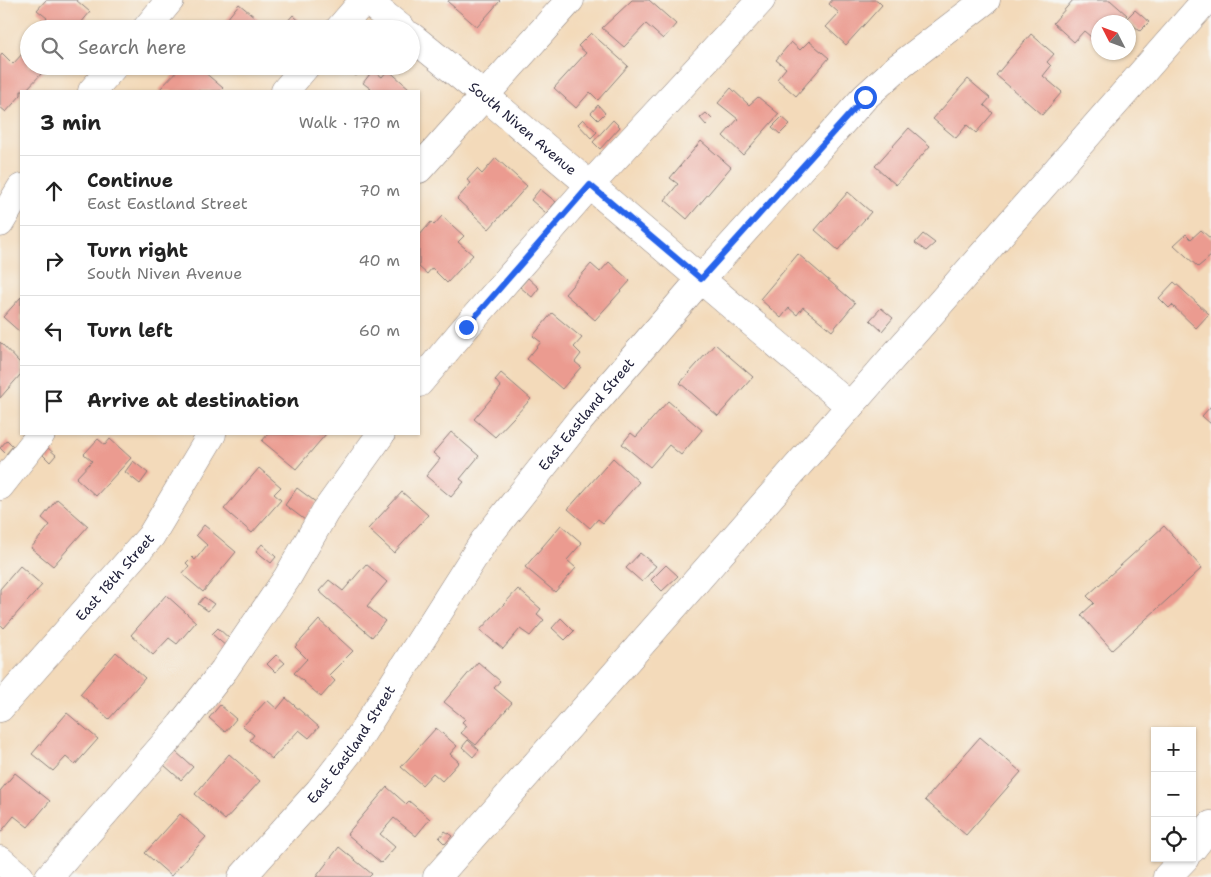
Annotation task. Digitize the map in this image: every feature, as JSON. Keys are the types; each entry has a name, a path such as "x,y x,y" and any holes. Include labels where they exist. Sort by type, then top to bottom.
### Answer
{"street":[{"path":"153,20 170,0"},
{"path":"347,20 365,0 391,20"},
{"path":"420,168 570,0"},
{"path":"420,383 590,185 761,0"},
{"name":"East Eastland Street","path":"242,877 319,791 354,747 484,541 580,420 701,279 865,97 896,68 986,0"},
{"path":"437,877 1206,0"},
{"name":"South Niven Avenue","path":"420,43 485,96 850,406"},
{"path":"93,90 106,75"},
{"path":"286,90 298,75"},
{"path":"0,224 20,190"},
{"path":"0,486 40,435"},
{"name":"East 18th Street","path":"0,708 151,536 211,435"},
{"path":"49,877 174,733 224,670 282,586 325,512 379,435"},
{"path":"1196,844 1211,825"},
{"path":"0,860 20,877"},
{"path":"1167,877 1181,862"}],"building":[{"path":"46,0 76,0 90,12 83,20 45,20 47,18 37,10"},
{"path":"449,0 500,1 477,27 448,2"},
{"path":"632,0 649,0 676,24 663,39 646,24 624,47 602,28"},
{"path":"832,0 877,0 882,5 846,45 826,27 839,13 829,4"},
{"path":"1073,0 1110,0 1127,15 1091,15 1091,37 1084,31 1074,42 1053,23"},
{"path":"239,4 259,20 226,20"},
{"path":"1135,10 1149,22 1140,31 1136,28 1136,15 1130,15"},
{"path":"293,15 298,20 289,20"},
{"path":"591,33 628,66 598,100 590,92 576,108 554,88 586,53 578,46"},
{"path":"1031,34 1054,54 1047,62 1051,66 1043,76 1062,92 1042,115 996,75"},
{"path":"809,41 829,58 796,96 777,79 786,68 776,60 791,42 800,50"},
{"path":"2,53 13,64 20,56 20,75 40,75 26,90 20,90 20,96 6,112 0,107 0,56"},
{"path":"173,75 208,75 223,88 221,90 159,90"},
{"path":"369,75 379,75 382,77 384,75 394,75 409,88 407,90 370,90 363,83"},
{"path":"968,79 990,98 984,105 993,113 976,133 967,125 956,138 933,119"},
{"path":"731,88 749,105 758,97 779,114 743,155 723,136 738,119 718,103"},
{"path":"598,105 605,113 598,120 591,113"},
{"path":"706,113 712,119 706,125 700,118"},
{"path":"782,117 790,124 780,134 772,127"},
{"path":"583,119 597,132 591,138 578,124"},
{"path":"613,120 620,127 600,149 593,142"},
{"path":"909,128 930,146 896,185 875,166"},
{"path":"701,141 731,167 687,219 665,200 678,184 670,178"},
{"path":"496,158 527,186 489,229 457,199 471,183 467,180 477,169 482,174"},
{"path":"540,189 556,202 546,213 531,200"},
{"path":"848,192 871,212 838,250 815,230"},
{"path":"442,216 464,236 458,242 473,255 447,283 432,268 427,274 420,268 420,235 431,222 434,225"},
{"path":"1201,230 1211,239 1211,256 1198,267 1174,245 1186,234 1191,239"},
{"path":"923,234 935,243 926,251 915,243"},
{"path":"798,254 855,303 832,331 803,307 797,315 789,308 781,318 760,299"},
{"path":"609,262 630,281 595,320 565,294 591,264 600,272"},
{"path":"528,278 539,288 532,297 520,287"},
{"path":"1174,282 1209,314 1196,328 1172,305 1169,308 1159,298"},
{"path":"20,298 20,332 3,317"},
{"path":"881,308 893,318 882,331 870,320"},
{"path":"552,313 582,338 574,347 581,354 575,362 581,367 562,389 527,359 541,342 533,336"},
{"path":"0,342 20,363 20,375 0,398"},
{"path":"715,344 753,377 718,416 680,383"},
{"path":"501,373 531,399 495,437 474,419 501,387 495,380"},
{"path":"668,401 702,430 681,455 669,445 650,467 622,444 631,433 636,437"},
{"path":"1211,406 1211,424 1202,416"},
{"path":"451,432 479,456 460,479 464,482 451,497 426,476 440,459 433,453"},
{"path":"267,435 325,435 296,469 262,441"},
{"path":"98,439 105,445 110,439 131,458 96,496 76,478 92,461 84,454"},
{"path":"7,440 13,446 6,454 0,448"},
{"path":"48,448 56,455 50,462 43,455"},
{"path":"613,458 639,482 603,523 598,519 590,528 568,509"},
{"path":"133,461 148,473 140,484 125,472"},
{"path":"259,468 281,487 274,494 281,500 252,533 224,509"},
{"path":"297,488 317,503 305,520 285,505"},
{"path":"402,492 428,515 394,553 368,529"},
{"path":"57,499 88,526 53,566 31,548 50,525 42,518"},
{"path":"204,525 236,552 203,592 182,574 189,566 186,563 192,557 195,560 207,545 196,535"},
{"path":"561,525 582,543 567,560 576,568 555,592 525,567"},
{"path":"1164,526 1202,568 1112,650 1081,615 1094,603 1087,596"},
{"path":"262,544 276,557 271,563 256,551"},
{"path":"640,553 656,566 642,582 626,568"},
{"path":"366,564 387,582 367,606 385,621 372,637 319,591 329,580 343,591"},
{"path":"666,565 678,576 662,591 651,580"},
{"path":"20,566 42,585 4,628 0,624 0,589"},
{"path":"518,589 541,609 537,614 544,620 530,636 520,629 503,649 480,630"},
{"path":"166,595 196,622 177,644 169,638 153,655 131,635"},
{"path":"204,597 214,604 208,611 198,604"},
{"path":"561,618 574,631 565,640 552,628"},
{"path":"319,620 353,651 329,675 335,681 321,697 294,673 307,659 295,647"},
{"path":"218,628 232,641 227,647 212,634"},
{"path":"116,652 145,678 109,719 80,694"},
{"path":"276,655 285,663 275,672 267,664"},
{"path":"478,662 500,681 494,688 512,703 476,745 461,733 467,726 462,722 465,719 444,702"},
{"path":"286,698 319,727 309,738 299,730 272,759 250,740 254,735 243,726 267,700 277,709"},
{"path":"220,705 236,719 225,732 209,718"},
{"path":"67,713 98,739 75,765 66,757 53,771 32,754"},
{"path":"436,728 457,746 450,754 459,762 442,781 433,773 422,785 401,767"},
{"path":"980,737 1021,772 966,835 925,800"},
{"path":"468,740 479,750 473,757 462,747"},
{"path":"176,752 193,767 181,780 164,765"},
{"path":"229,754 260,781 225,820 195,794"},
{"path":"15,773 50,801 28,827 14,816 0,833 0,791"},
{"path":"387,787 406,804 409,801 430,819 416,836 394,818 380,834 395,847 381,863 347,834"},
{"path":"180,814 206,837 171,876 145,853"},
{"path":"445,831 452,836 445,844 439,838"},
{"path":"339,847 372,874 369,877 316,877"}],"route":[{"path":"466,327 590,185 701,279 865,97"}]}
